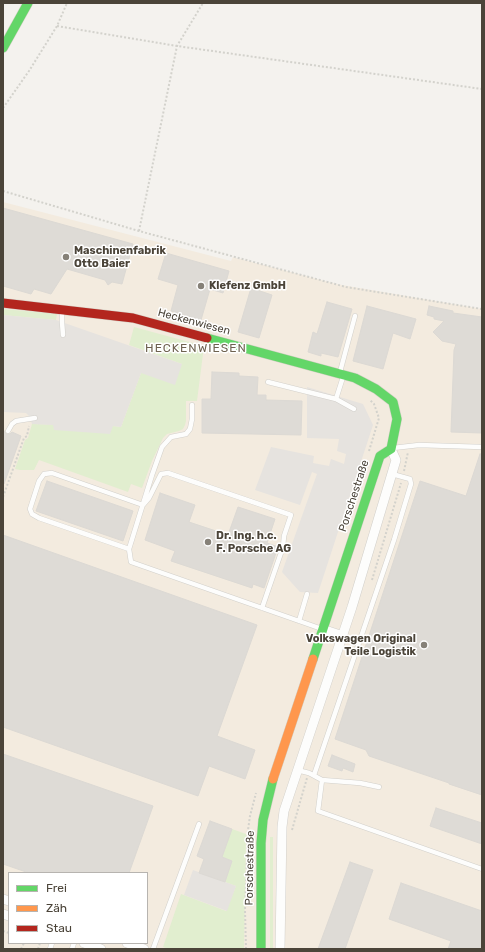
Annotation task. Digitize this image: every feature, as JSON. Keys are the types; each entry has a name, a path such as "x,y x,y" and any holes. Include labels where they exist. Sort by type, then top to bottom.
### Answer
{"main road":[{"path":"3,48 28,3"},
{"name":"Heckenwiesen","path":"3,303 133,318 355,378 376,389 393,402 397,418 391,449"},
{"name":"Porschestraße","path":"261,949 261,843 263,820 275,773 380,456 391,449"}],"street":[{"path":"280,949 282,827 284,812 342,636 392,474 396,460 391,449"},
{"path":"322,629 342,636"},
{"path":"87,944 101,949"},
{"path":"130,944 144,949"}],"lane":[{"path":"62,310 63,335"},
{"path":"336,399 355,316"},
{"path":"268,382 336,399 354,409"},
{"path":"192,405 192,420 190,429 186,434 171,437 162,447 129,549 131,562 322,629"},
{"path":"8,431 12,424 16,421 33,419"},
{"path":"391,449 419,445 482,447"},
{"path":"129,549 38,518 32,514 30,509 39,481 44,474 52,473 143,505"},
{"path":"143,505 149,498 161,474 168,473 291,515 284,536 283,547 262,608"},
{"path":"314,775 394,540 411,484 410,479 392,474"},
{"path":"299,621 307,594"},
{"path":"297,770 314,775 322,780 360,783 378,787"},
{"path":"322,780 318,811 482,869"},
{"path":"153,949 199,824"}],"path":[{"path":"3,108 29,71 57,26 67,3"},
{"path":"139,231 177,46 203,3"},
{"path":"57,26 177,46 482,89"},
{"path":"3,191 139,231 346,287 482,310"},
{"path":"3,497 24,438 27,436 33,419"},
{"path":"12,463 15,464 24,438"}],"shaded area":[{"path":"3,202 231,261 233,257 336,284 482,309 482,949 3,949"},
{"path":"3,315 56,320 182,364 175,385 141,373 121,427 113,426 110,434 54,430 53,425 32,424 30,417 26,413 3,412"},
{"path":"307,387 363,404 373,425 318,593 300,592 282,572 317,474 312,472 300,505 255,490 271,447 314,456 313,463 329,466 331,459 344,464 346,454 337,451 339,439 307,438"},
{"path":"193,870 236,886 227,911 184,895"}],"green space":[{"path":"3,309 57,314 56,320 3,315"},
{"path":"134,327 204,346 197,401 186,401 186,421 183,429 167,434 163,438 152,461 142,488 131,484 128,492 39,460 34,470 15,469 25,440 28,438 32,424 121,427 141,373 182,364 129,345"},
{"path":"232,829 246,834 244,949 169,949 163,947 181,894 226,911 236,886 225,882 232,861 222,857"},
{"path":"270,837 273,837 273,949 270,949"}],"building":[{"name":"Maschinenfabrik Otto Baier","path":"3,208 133,244 122,284 112,282 108,285 105,280 67,269 51,294 34,289 31,294 3,286"},
{"name":"Klefenz GmbH","path":"166,253 229,271 223,293 210,289 201,320 171,311 178,285 158,279"},
{"path":"251,288 272,295 259,338 238,332"},
{"path":"327,302 352,309 338,357 321,353 321,356 308,352 313,332 317,334"},
{"path":"367,306 416,319 410,339 393,333 383,369 353,361"},
{"path":"429,306 453,311 453,313 482,317 482,433 451,432 454,350 456,344 442,341 433,332 444,321 434,319 434,317 427,315"},
{"path":"212,372 239,373 239,376 258,377 257,395 266,395 266,400 302,401 301,435 202,433 202,399 211,399"},
{"path":"3,429 6,434 10,434 12,432 21,436 4,484 3,484"},
{"name":"Volkswagen Original Teile Logistik","path":"480,454 482,454 482,795 369,756 366,750 335,739 420,481 466,496"},
{"path":"47,481 133,511 123,541 36,511"},
{"name":"Dr. Ing. h.c. F. Porsche AG","path":"160,493 195,505 189,522 228,535 238,507 275,519 267,543 278,547 264,588 253,584 252,588 171,561 175,551 145,540"},
{"path":"3,535 257,625 217,736 255,750 245,779 209,766 198,796 3,727"},
{"path":"3,754 153,806 129,872 26,872 3,864"},
{"path":"332,755 355,764 353,772 343,768 342,771 328,766"},
{"path":"436,808 482,823 482,844 430,826"},
{"path":"210,821 232,829 222,857 232,861 225,882 199,873 204,859 197,856"},
{"path":"350,862 373,870 345,949 318,949"},
{"path":"401,883 482,911 482,949 448,949 451,941 389,919"}],"traffic: fast":[{"path":"3,48 28,3"},
{"path":"207,338 355,378 376,389 393,402 397,419 391,449 380,456 313,659"},
{"path":"261,949 261,843 263,820 273,779"}],"traffic: slow":[{"path":"273,779 313,659"}],"traffic: jam":[{"path":"3,303 133,318 207,338"}],"place":[{"name":"Maschinenfabrik Otto Baier","path":"66,257"},
{"name":"Klefenz GmbH","path":"201,286"},
{"name":"Dr. Ing. h.c. F. Porsche AG","path":"208,542"},
{"name":"Volkswagen Original Teile Logistik","path":"424,645"}],"district":[{"name":"HECKENWIESEN","path":"196,349"}]}
